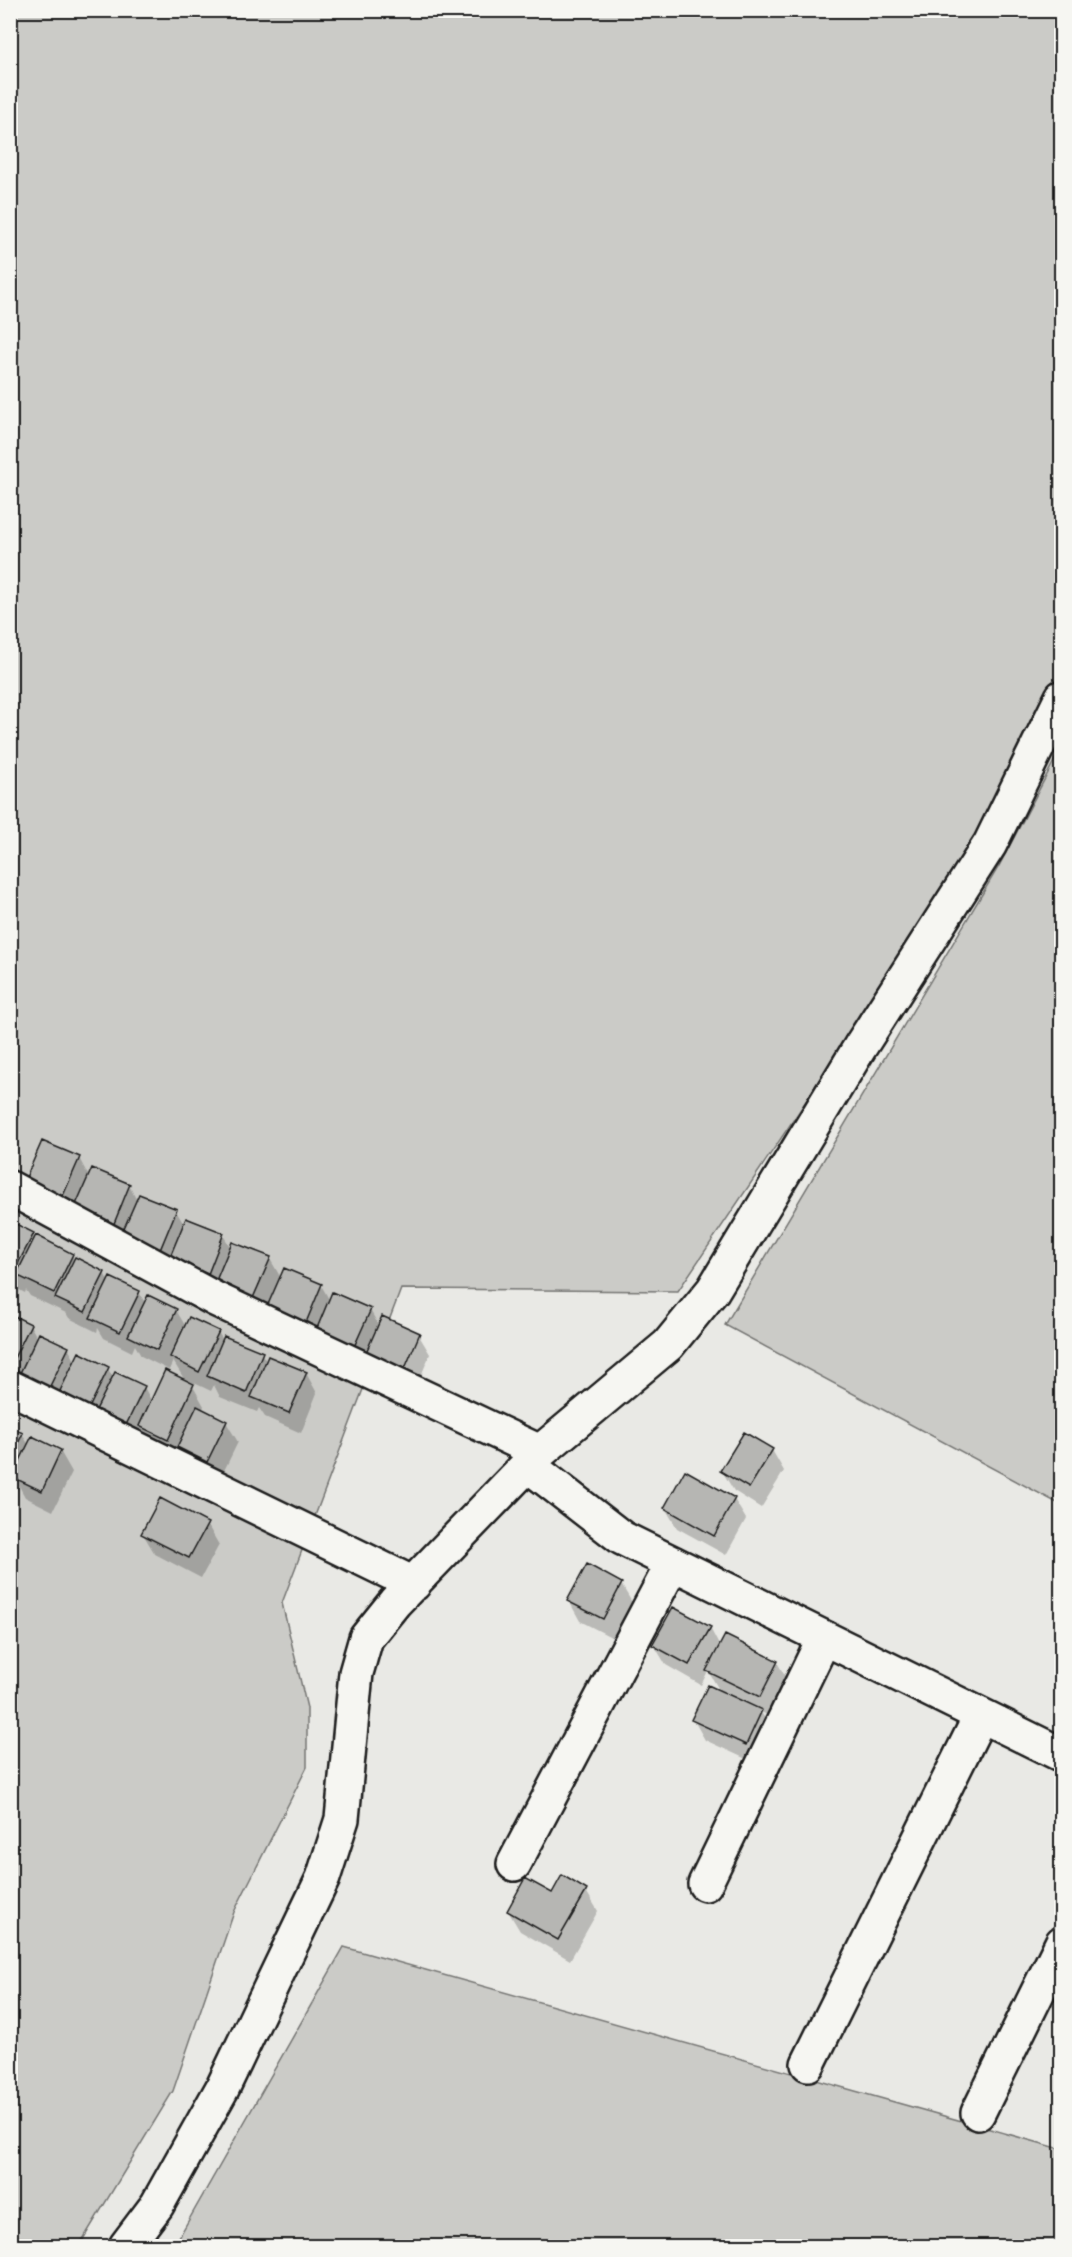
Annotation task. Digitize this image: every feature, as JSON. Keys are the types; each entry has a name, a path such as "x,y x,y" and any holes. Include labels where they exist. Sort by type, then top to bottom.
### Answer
{"street":[{"path":"126,2247 158,2205 223,2087 323,1878 342,1819 356,1673 366,1638 414,1584 534,1459 668,1345 713,1290 860,1047 990,844 1062,697"},
{"path":"10,1188 215,1299 534,1459 622,1538 1062,1755"},
{"path":"10,1387 414,1584"},
{"path":"514,1864 673,1563"},
{"path":"705,1884 824,1638"},
{"path":"808,2064 981,1715"},
{"path":"978,2112 1062,1943"}],"shaded area":[{"path":"11,11 1061,11 1061,689 920,932 678,1291 401,1289 282,1603 307,1708 307,1767 234,1912 173,2091 79,2246 11,2246"},
{"path":"1061,748 1061,1505 725,1325 999,866"},
{"path":"344,1947 1061,2149 1061,2246 174,2246"}],"building":[{"path":"42,1141 80,1157 62,1198 24,1182"},
{"path":"92,1168 130,1184 113,1226 74,1209"},
{"path":"139,1194 177,1209 160,1250 121,1235"},
{"path":"186,1218 224,1233 208,1274 169,1259"},
{"path":"10,1221 34,1233 13,1273 10,1272"},
{"path":"36,1235 73,1254 54,1293 16,1275"},
{"path":"232,1242 271,1257 253,1298 215,1283"},
{"path":"75,1257 105,1272 85,1312 55,1298"},
{"path":"284,1268 322,1284 305,1325 266,1309"},
{"path":"110,1277 140,1291 120,1332 90,1318"},
{"path":"332,1292 371,1309 353,1349 315,1333"},
{"path":"148,1295 177,1309 157,1350 128,1336"},
{"path":"10,1314 31,1324 11,1364 10,1363"},
{"path":"382,1316 420,1333 403,1373 364,1357"},
{"path":"189,1317 219,1331 199,1372 170,1357"},
{"path":"39,1333 69,1347 49,1388 20,1373"},
{"path":"224,1336 263,1352 246,1393 207,1376"},
{"path":"79,1352 109,1367 89,1408 59,1393"},
{"path":"268,1356 307,1372 289,1413 251,1397"},
{"path":"165,1370 194,1384 168,1440 139,1426"},
{"path":"115,1372 145,1386 125,1427 95,1412"},
{"path":"197,1406 227,1421 207,1462 177,1447"},
{"path":"10,1427 23,1433 10,1460"},
{"path":"744,1432 773,1449 749,1488 720,1471"},
{"path":"32,1436 61,1450 42,1491 12,1477"},
{"path":"685,1470 735,1498 714,1536 664,1508"},
{"path":"160,1498 208,1523 189,1558 141,1534"},
{"path":"587,1564 622,1583 603,1619 567,1601"},
{"path":"673,1607 711,1627 689,1665 652,1645"},
{"path":"725,1635 778,1661 760,1697 706,1671"},
{"path":"708,1685 762,1710 746,1745 691,1720"},
{"path":"562,1875 587,1890 558,1940 507,1911 525,1878 552,1893"}]}
